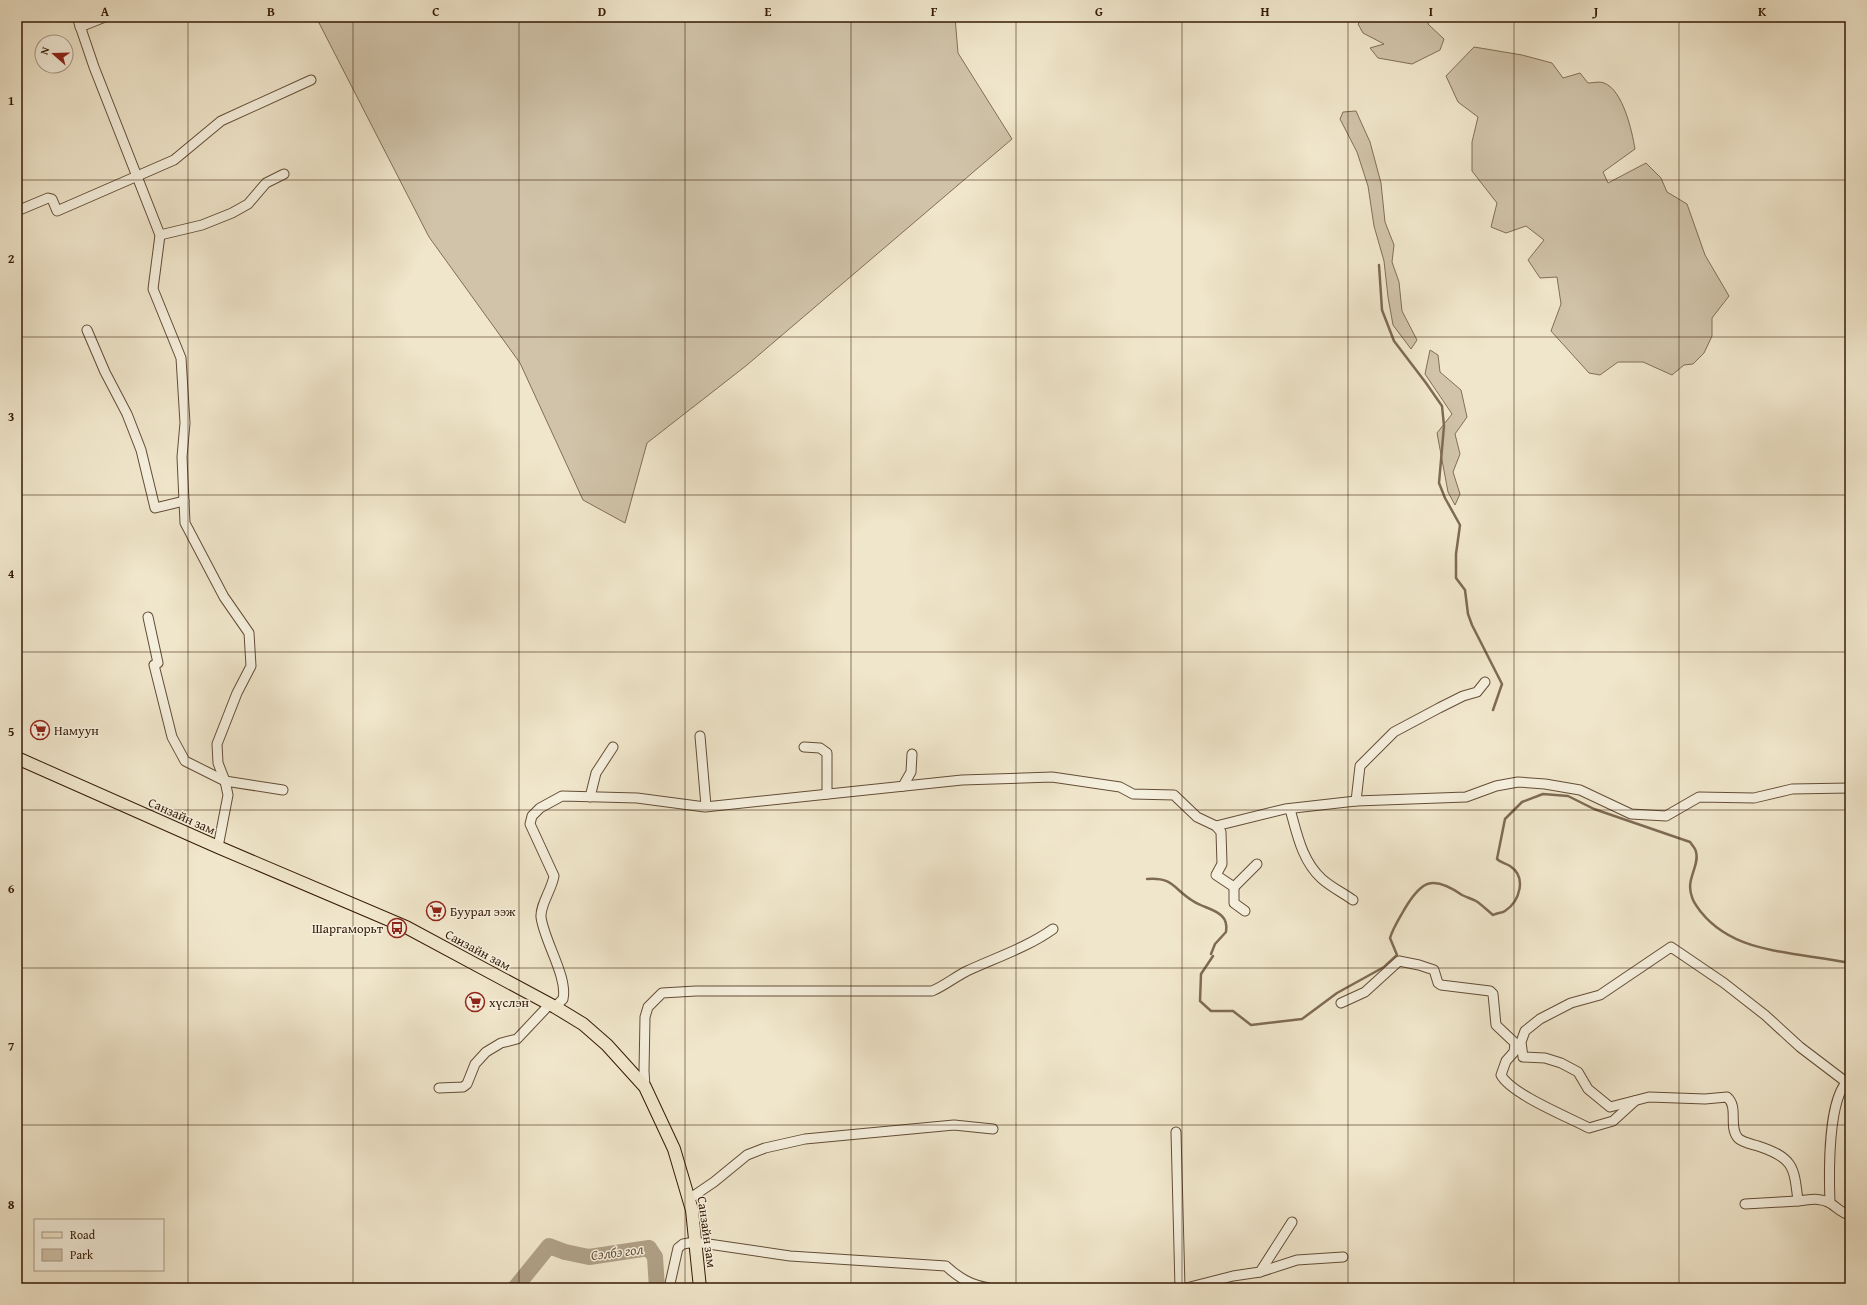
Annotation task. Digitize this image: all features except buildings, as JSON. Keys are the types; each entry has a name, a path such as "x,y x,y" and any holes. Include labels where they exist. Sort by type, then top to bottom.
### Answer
{"main road":[{"name":"Санзайн зам","path":"17,758 218,847 406,927 552,1005 583,1024 607,1045 645,1087 674,1149 692,1210 700,1288"}],"street":[{"path":"77,17 94,67 160,236 153,289 181,358 185,422 182,457 185,523 224,597 249,633 251,666 237,693 217,744 218,764 226,781 228,795 218,847"},
{"path":"80,27 105,17"},
{"path":"17,211 48,198 52,199 57,210 137,177 174,160 221,121 311,80"},
{"path":"160,236 202,225 232,213 248,204 266,183 284,174"},
{"path":"87,330 105,372 127,414 141,450 155,508 184,501"},
{"path":"148,617 158,663 154,664 172,737 185,761 226,781 283,790"},
{"path":"1356,801 1360,766 1394,732 1445,705 1477,692 1485,682"},
{"path":"700,736 706,806"},
{"path":"590,797 596,773 613,747"},
{"path":"804,747 820,748 827,753 827,794"},
{"path":"903,786 912,768 912,754"},
{"path":"439,1088 463,1087 467,1084 475,1064 486,1052 501,1043 517,1039 552,1005 562,999 564,986 550,947 541,912 553,885 554,876 530,824 532,816 540,808 562,796 637,798 706,806 962,780 1052,777 1120,787 1133,794 1174,795 1196,817 1216,826 1221,832 1222,864 1216,876 1234,887"},
{"path":"1216,826 1290,809 1356,801 1466,797 1496,786 1518,782 1545,784 1580,790 1632,814 1666,816 1699,797 1754,798 1792,789 1850,788"},
{"path":"1290,809 1304,855 1314,870 1323,880 1353,900"},
{"path":"1245,911 1234,902 1234,887 1257,864"},
{"path":"645,1087 645,1017 648,1007 662,993 696,991 932,991 942,987 960,975 1014,949 1037,940 1053,929"},
{"path":"1798,1201 1793,1167 1785,1159 1769,1150 1738,1138 1736,1133 1734,1110 1727,1097 1705,1099 1649,1097 1610,1107 1588,1089 1578,1072 1561,1063 1545,1058 1523,1058 1521,1042 1525,1031 1540,1018 1571,1003 1600,995 1671,948 1724,983 1764,1015 1800,1048 1848,1081 1839,1093 1832,1125 1830,1203"},
{"path":"1340,1003 1365,992 1399,961 1419,965 1434,970 1438,983 1441,985 1490,991 1493,994 1496,1025 1515,1043 1514,1052 1506,1061 1502,1075 1505,1081 1517,1091 1589,1128 1613,1121 1635,1101"},
{"path":"689,1199 714,1182 747,1155 765,1148 805,1140 954,1125 993,1129"},
{"path":"1176,1132 1180,1288"},
{"path":"1745,1204 1820,1199 1830,1203 1843,1213 1850,1215"},
{"path":"1260,1272 1292,1222"},
{"path":"669,1288 678,1248 683,1244 695,1242 790,1256 946,1266 960,1278 980,1287 989,1288"},
{"path":"1186,1288 1233,1276 1260,1272 1297,1260 1343,1257"}],"green space":[{"path":"316,17 955,17 958,53 1012,139 747,365 647,443 625,523 583,500 520,363 429,237"},
{"path":"1365,17 1430,17 1428,24 1444,39 1440,50 1412,64 1378,58 1370,48 1384,44 1363,33 1358,24"},
{"path":"1474,47 1522,55 1552,63 1563,78 1580,73 1588,83 1604,83 1611,87 1616,94 1626,112 1635,149 1603,172 1608,183 1646,163 1661,178 1667,192 1687,204 1705,255 1729,296 1712,318 1712,336 1704,353 1693,364 1684,365 1672,375 1643,362 1618,362 1600,375 1589,373 1551,331 1561,304 1557,277 1540,278 1528,260 1544,240 1526,226 1506,233 1491,227 1497,203 1472,171 1472,142 1478,117 1458,102 1446,76"},
{"path":"1356,111 1370,142 1381,183 1385,222 1394,245 1392,262 1399,282 1402,311 1417,340 1411,349 1393,325 1384,261 1374,226 1368,186 1357,152 1340,119 1343,112"},
{"path":"1430,350 1438,355 1440,372 1461,390 1467,417 1455,434 1460,454 1453,472 1460,494 1455,505 1448,492 1437,433 1452,414 1425,374"}],"waterway":[{"path":"1379,265 1382,310 1394,341 1442,406 1444,426 1439,483 1445,498 1460,525 1456,554 1456,578 1465,590 1468,614 1472,625 1502,684 1493,710"},
{"path":"1213,956 1201,974 1200,1001 1211,1011 1233,1011 1251,1025 1302,1019 1337,993 1384,967 1397,955 1390,938 1391,934 1410,900 1422,887 1428,884 1443,884 1476,901 1493,915 1504,912 1510,907 1518,895 1520,882 1515,871 1510,866 1497,859 1505,819 1522,802 1543,794 1568,796 1594,809 1690,842 1697,857 1690,884 1693,901 1701,912 1715,926 1732,937 1750,945 1770,950 1850,963"},
{"path":"1147,879 1156,879 1168,882 1186,897 1221,915 1226,925 1226,932 1215,944 1211,954"},
{"name":"Сэлбэ гол","path":"515,1288 549,1246 565,1252 589,1257 649,1248 655,1257 657,1288"}],"place":[{"name":"Намуун","path":"40,730"},
{"name":"Буурал ээж","path":"436,911"},
{"name":"Шаргаморьт","path":"397,928"},
{"name":"хүслэн","path":"475,1002"}]}
